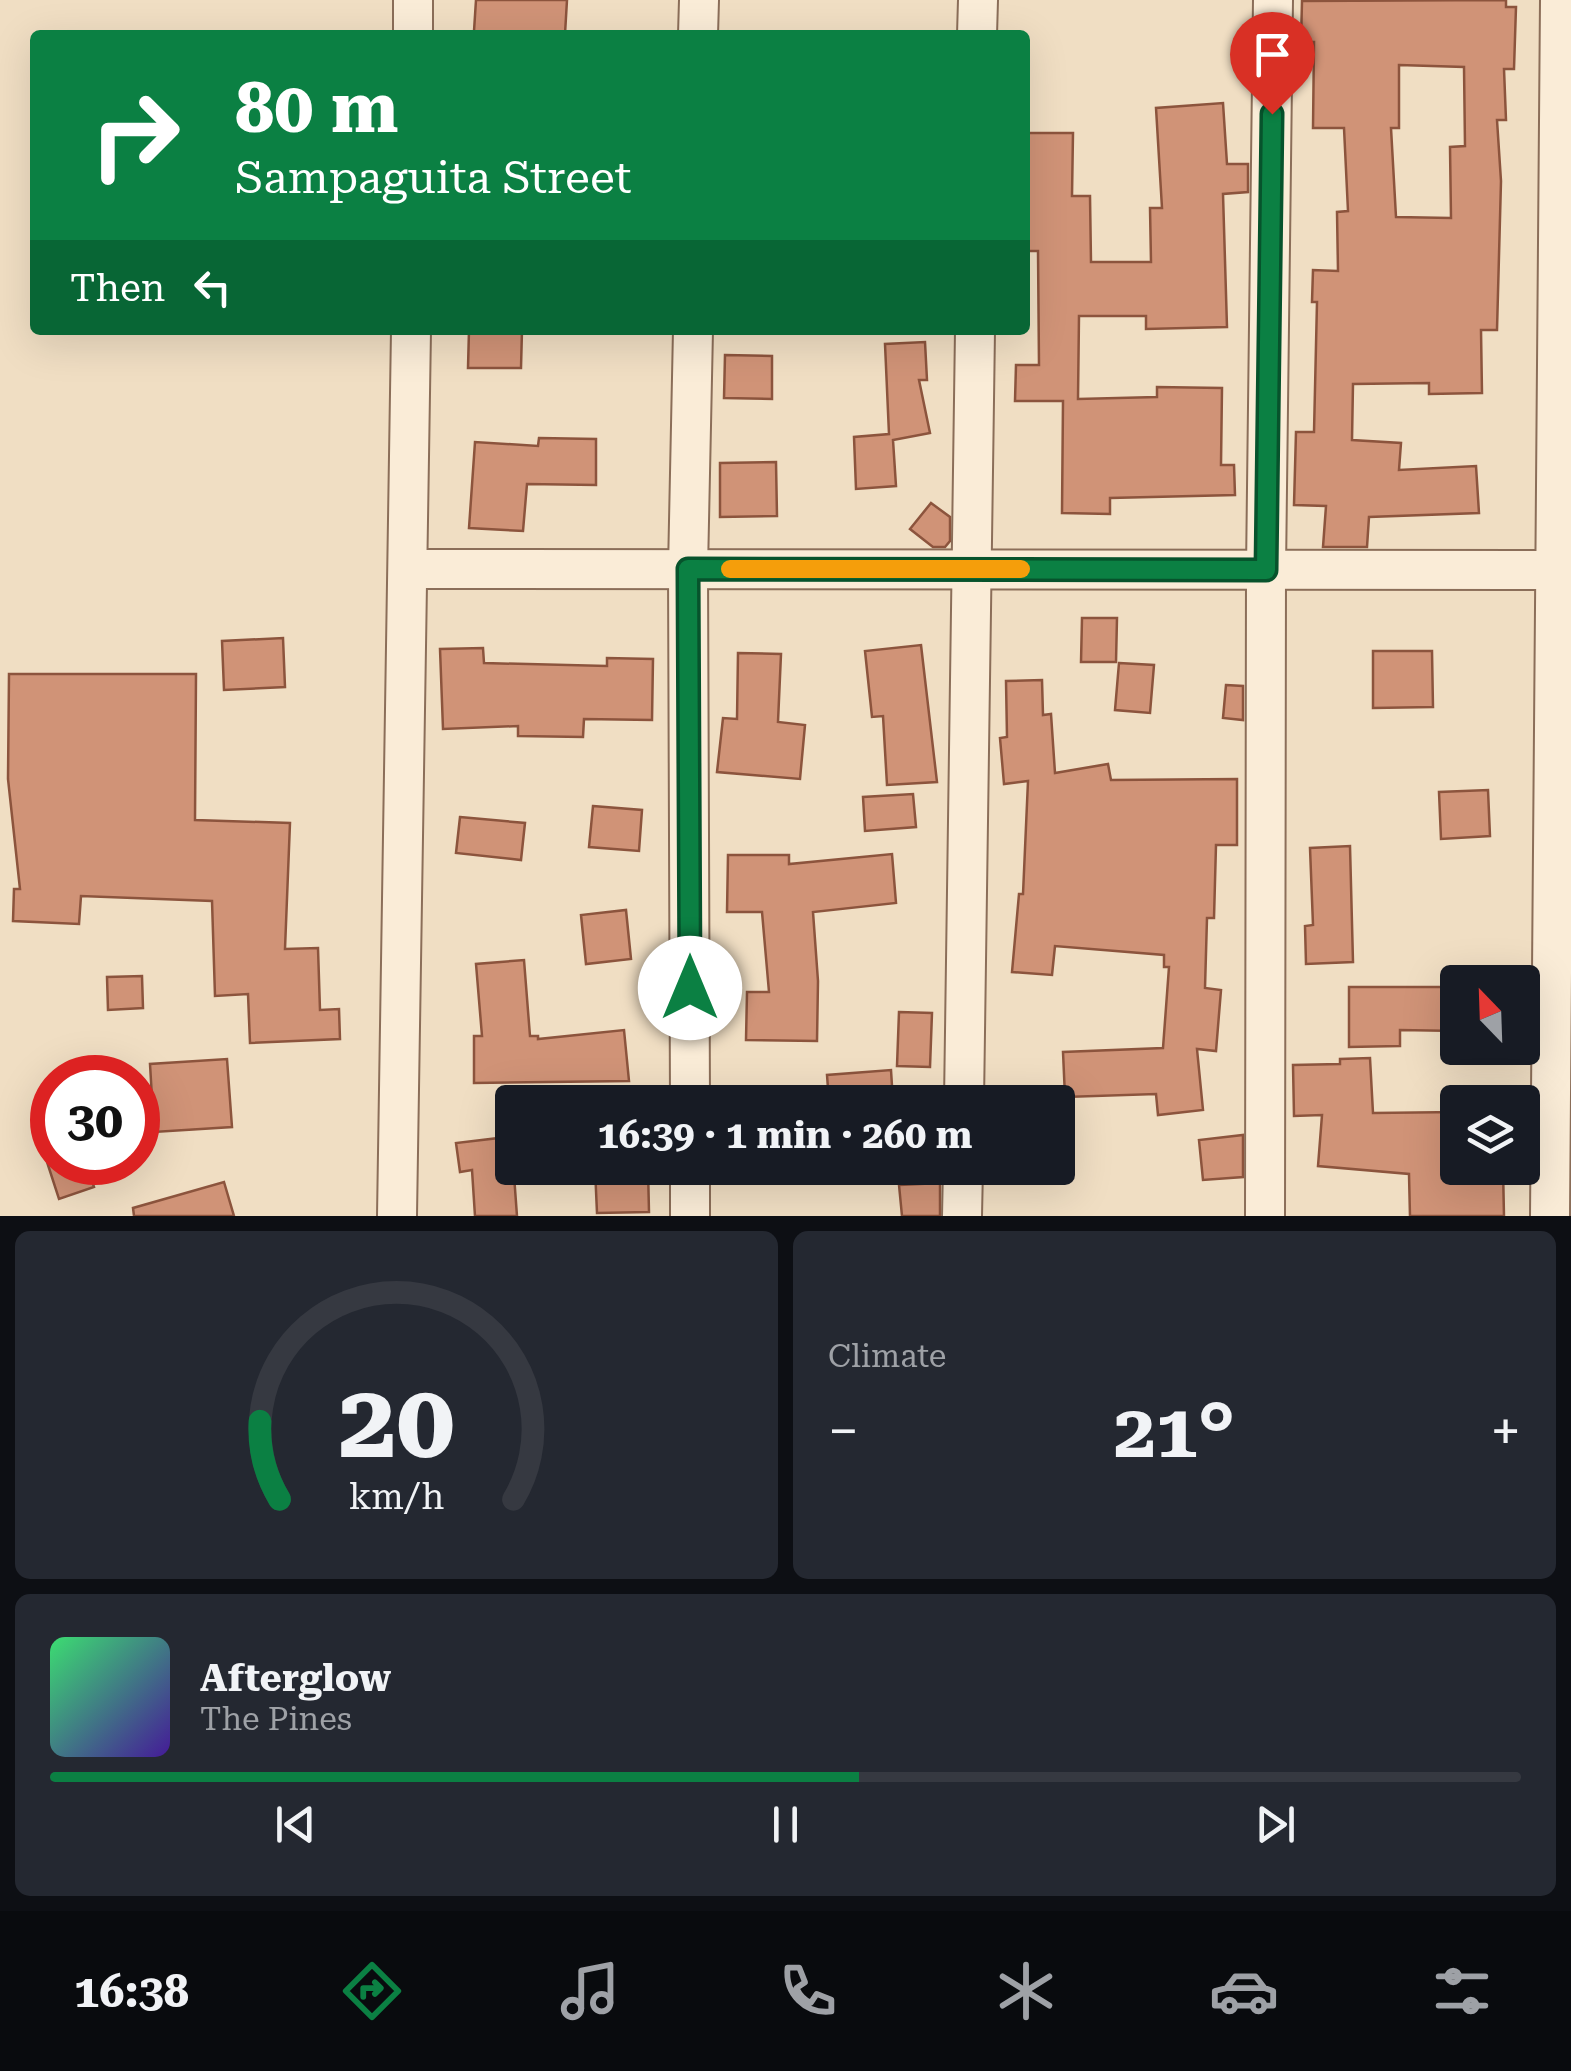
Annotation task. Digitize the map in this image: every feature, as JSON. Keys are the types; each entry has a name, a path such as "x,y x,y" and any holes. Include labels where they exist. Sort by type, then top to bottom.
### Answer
{"street":[{"path":"413,0 413,30"},
{"path":"698,30 699,0"},
{"path":"977,30 978,0"},
{"path":"1266,1216 1266,570 1273,0"},
{"path":"1550,1216 1564,570 1560,0"},
{"path":"397,1216 411,335"},
{"path":"690,1085 688,569 693,335"},
{"path":"964,1085 975,335"},
{"path":"409,569 1564,570"},
{"path":"690,1185 690,1216"},
{"path":"962,1216 963,1185"}],"building":[{"path":"476,0 567,0 565,30 474,30"},
{"path":"1506,0 1506,7 1516,7 1514,69 1504,69 1506,120 1497,120 1501,181 1497,330 1481,330 1482,393 1429,394 1429,383 1353,384 1352,440 1401,443 1399,470 1476,466 1479,513 1369,517 1367,547 1323,547 1326,506 1294,505 1296,432 1314,432 1317,302 1312,302 1313,270 1338,271 1337,212 1348,211 1344,128 1313,128 1314,42 1301,42 1302,1","holes":["1399,65 1464,67 1465,146 1450,147 1451,218 1396,217 1391,128 1399,128"]},
{"path":"1223,103 1227,164 1248,164 1248,192 1223,194 1227,327 1146,329 1146,316 1079,316 1078,399 1157,397 1157,387 1222,388 1221,465 1234,465 1235,495 1110,498 1110,514 1062,513 1063,401 1015,401 1016,365 1039,365 1038,251 1030,251 1030,133 1073,133 1072,196 1090,196 1091,262 1151,262 1150,208 1162,208 1156,108"},
{"path":"469,335 522,335 521,368 468,368"},
{"path":"925,342 927,380 919,380 930,433 893,440 896,486 856,489 854,437 889,434 885,344"},
{"path":"725,355 772,356 772,399 724,398"},
{"path":"539,438 596,439 596,485 527,484 523,531 469,528 475,442 538,446"},
{"path":"776,462 777,516 720,517 720,463"},
{"path":"931,503 950,517 950,541 945,547 933,547 910,529"},
{"path":"1082,618 1117,618 1116,662 1081,662"},
{"path":"283,638 285,687 224,690 222,641"},
{"path":"921,645 937,782 887,785 883,716 872,717 865,651"},
{"path":"483,648 484,663 607,666 607,658 653,659 652,720 584,719 583,737 518,736 518,726 443,729 440,649"},
{"path":"1373,651 1432,651 1433,707 1373,708"},
{"path":"738,653 781,654 778,722 805,725 800,779 717,772 723,718 737,719"},
{"path":"1119,663 1154,665 1150,713 1115,710"},
{"path":"9,674 196,674 195,820 290,823 285,949 318,948 320,1010 339,1009 340,1039 250,1043 248,994 215,996 212,901 81,896 79,924 13,921 14,889 20,889 8,779"},
{"path":"1042,680 1043,715 1051,714 1055,773 1108,764 1111,780 1237,779 1237,845 1216,845 1214,918 1207,918 1205,988 1221,990 1216,1051 1197,1049 1203,1110 1158,1115 1156,1094 1075,1097 1075,1085 1064,1085 1063,1052 1163,1048 1169,967 1164,967 1164,955 1055,946 1052,975 1012,972 1019,894 1023,894 1028,781 1004,784 1000,738 1007,737 1006,681"},
{"path":"1226,685 1243,686 1243,720 1223,718"},
{"path":"1488,790 1490,836 1441,839 1439,792"},
{"path":"913,794 916,827 865,831 863,797"},
{"path":"593,806 642,810 639,851 589,847"},
{"path":"460,817 525,823 521,860 456,853"},
{"path":"1350,846 1353,962 1306,964 1305,926 1313,925 1310,848"},
{"path":"892,854 896,903 813,912 817,1041 746,1040 747,992 769,992 762,912 727,912 728,855 789,855 789,864"},
{"path":"626,910 631,959 586,964 581,915"},
{"path":"524,960 530,1036 538,1039 624,1030 629,1081 474,1083 474,1036 482,1036 476,964"},
{"path":"142,976 143,1008 108,1010 107,977"},
{"path":"1349,987 1440,987 1440,1031 1400,1030 1400,1046 1349,1047"},
{"path":"899,1012 932,1013 930,1067 897,1066"},
{"path":"1370,1058 1373,1113 1440,1112 1440,1185 1503,1185 1504,1216 1410,1216 1409,1174 1318,1166 1322,1115 1294,1116 1293,1065 1340,1064 1340,1059"},
{"path":"227,1059 232,1127 160,1132 160,1063"},
{"path":"891,1070 892,1085 828,1085 827,1075"},
{"path":"1243,1135 1243,1177 1203,1180 1199,1140"},
{"path":"495,1138 495,1185 515,1185 517,1216 475,1216 472,1170 460,1172 456,1143"},
{"path":"224,1182 234,1216 134,1216 133,1208"},
{"path":"54,1185 93,1185 94,1187 59,1199"},
{"path":"596,1185 648,1185 649,1212 597,1213"},
{"path":"899,1185 940,1185 940,1216 902,1216"}],"slow traffic":[{"path":"730,569 1021,569"}],"route":[{"path":"690,988 688,569 1266,570 1272,114"}]}
